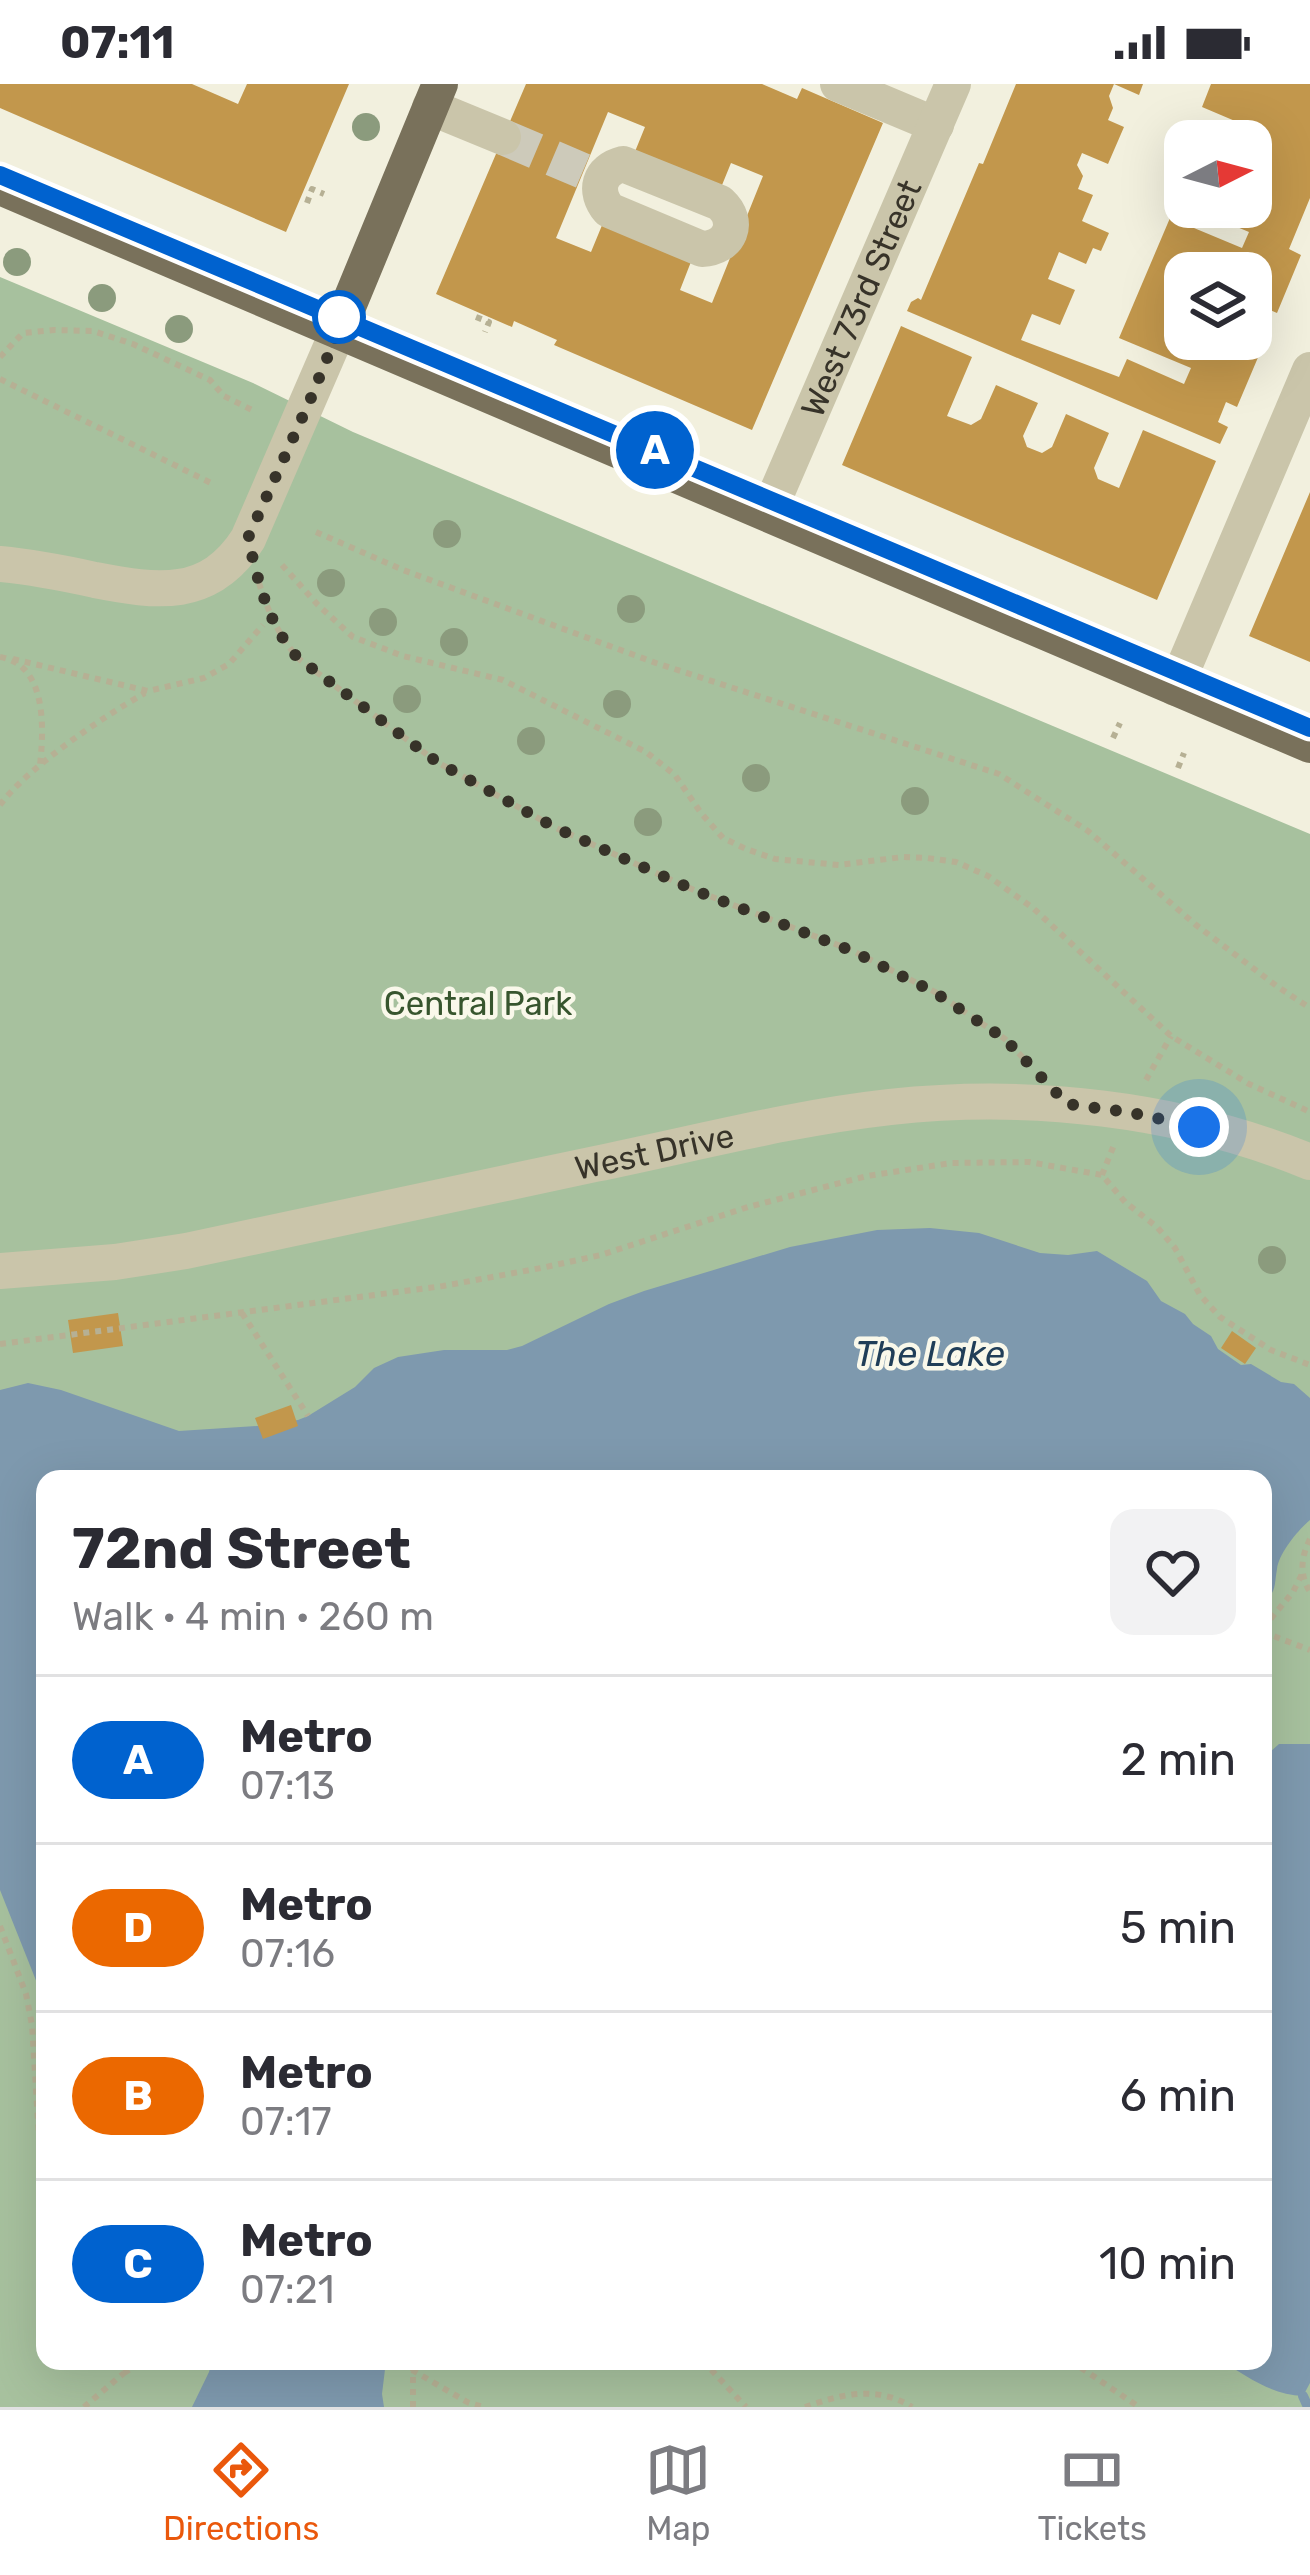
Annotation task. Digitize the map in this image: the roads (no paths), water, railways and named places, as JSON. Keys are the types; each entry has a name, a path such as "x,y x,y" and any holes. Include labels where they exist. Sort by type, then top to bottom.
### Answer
{"main road":[{"path":"338,331 435,95"},
{"path":"0,187 1310,745"}],"street":[{"path":"838,84 936,125"},
{"name":"West 73rd Street","path":"768,513 953,84"},
{"path":"435,95 503,137"},
{"path":"0,564 140,589 172,589 206,580 234,559 248,538 338,331"},
{"path":"1175,688 1310,370"},
{"name":"West Drive","path":"0,1270 115,1262 186,1251 839,1114 955,1103 1067,1104 1127,1112 1199,1127 1310,1162"}],"water":[{"name":"The Lake","path":"877,1230 979,1233 1040,1253 1097,1251 1147,1281 1161,1301 1185,1314 1211,1336 1218,1349 1241,1365 1251,1364 1281,1382 1294,1384 1310,1398 1310,1520 1281,1556 1272,1591 1272,1470 36,1470 36,1980 0,1890 0,1390 28,1383 61,1390 179,1431 298,1420 398,1357 444,1350 507,1350 644,1291 790,1247"},
{"path":"1279,1744 1310,1744 1310,2383 1303,2396 1271,2389 1236,2370 1272,2370 1272,1750"},
{"path":"385,2370 384,2407 192,2407 209,2372"}],"waterway":[{"path":"1303,2396 1308,2407"}],"tunnel":[{"path":"503,137 583,171"}],"metro line":[{"name":"A","path":"0,175 1310,728"}],"park label":[{"name":"Central Park","path":"478,1003"}]}
